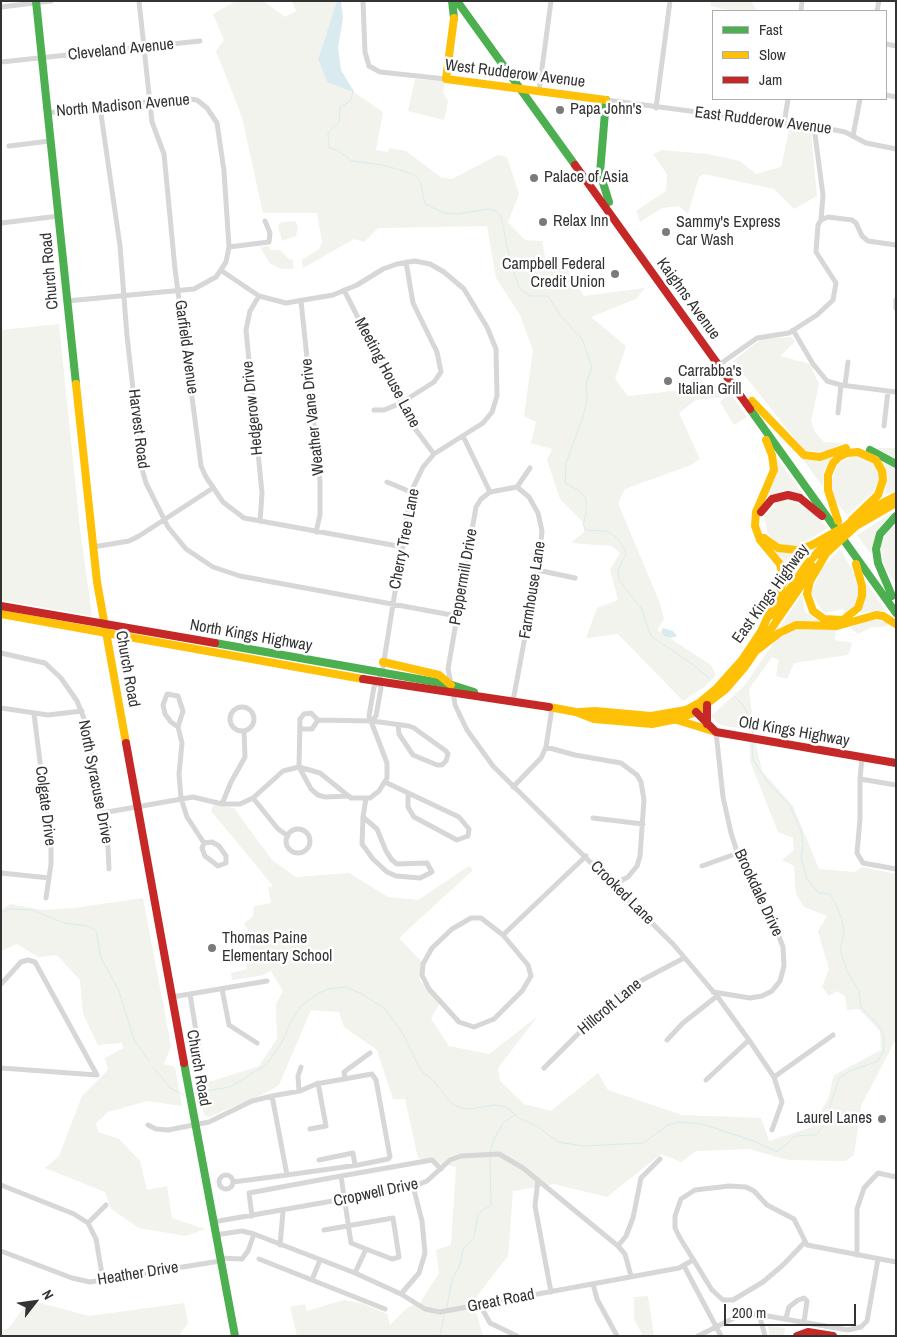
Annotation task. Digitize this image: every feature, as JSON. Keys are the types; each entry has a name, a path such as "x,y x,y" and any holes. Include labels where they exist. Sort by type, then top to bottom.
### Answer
{"main road":[{"path":"446,79 454,18 452,1"},
{"name":"Kaighns Avenue","path":"457,1 609,202 752,401 838,525 852,551 896,613"},
{"name":"Kaighns Avenue","path":"464,1 524,90 758,420 894,598"},
{"name":"Church Road","path":"36,2 93,547 194,1124 235,1336"},
{"name":"West Rudderow Avenue","path":"446,79 606,100"},
{"path":"606,100 600,169 609,202"},
{"path":"752,401 798,451 808,456 820,457 846,448 860,447 896,464"},
{"path":"758,420 772,454 774,470 756,512 754,526 760,540 780,564 784,577 782,589 759,636"},
{"path":"852,551 862,580 862,596 853,614 835,621 818,616 811,608 807,598 809,584 827,552 838,525 828,490 828,475 831,467 839,457 847,453 858,452 869,455 876,460 882,471 883,480 878,495 854,523"},
{"path":"896,496 854,523 830,541 802,549 778,548 768,542 763,536 759,525 761,514 772,499 792,495 803,500 838,525 854,523 896,503"},
{"path":"894,598 878,563 876,549 880,534 896,516"},
{"name":"East Kings Highway","path":"725,685 802,572 830,541"},
{"path":"757,650 801,584 827,552"},
{"name":"North Kings Highway","path":"1,606 380,677 453,694 496,698 576,712 594,719 629,723 652,724 677,720 707,705 725,685"},
{"name":"North Kings Highway","path":"1,614 380,677 452,685 496,698"},
{"path":"725,685 757,650 779,632 796,625 837,626 876,614 896,624"},
{"path":"383,662 439,675 452,685"},
{"path":"439,675 448,669"},
{"name":"North Kings Highway","path":"576,712 595,711 651,716 672,714 699,703 725,685"},
{"path":"707,705 707,724"},
{"name":"Old Kings Highway","path":"696,712 716,732 896,763"},
{"path":"677,720 716,732"},
{"path":"797,1336 808,1332 833,1336"}],"street":[{"path":"1,6 51,1"},
{"name":"Garfield Avenue","path":"139,1 142,47 152,122 164,154 178,291 201,466 213,488 230,509 244,518 403,547"},
{"name":"West Rudderow Avenue","path":"363,1 365,52 367,62 372,68 380,72 446,79"},
{"path":"540,92 551,1"},
{"path":"656,108 670,1"},
{"name":"Cleveland Avenue","path":"1,62 200,41"},
{"name":"North Madison Avenue","path":"47,113 182,98 197,100 213,116 217,123 224,171 229,247 222,271"},
{"name":"West Rudderow Avenue","path":"606,100 656,108"},
{"path":"784,124 788,100"},
{"path":"853,136 860,100"},
{"name":"Harvest Road","path":"100,107 120,246 142,469 146,483 165,520 186,549 213,567 240,576 457,616"},
{"name":"East Rudderow Avenue","path":"656,108 840,131 866,143 896,149"},
{"path":"723,362 757,338 787,334 828,306 836,292 835,280 816,252 823,195 814,127"},
{"path":"8,146 50,141"},
{"path":"1,223 59,216"},
{"path":"821,220 828,217 852,220 856,223 862,236 868,241 896,245"},
{"path":"229,247 269,242 270,234 265,222"},
{"path":"374,410 384,410 401,403 434,382 441,372 437,352 413,303 406,262"},
{"name":"Cherry Tree Lane","path":"222,271 260,296 274,302 302,301 344,290 357,285 383,269 406,262 430,264 444,272 464,289 487,327 496,350 497,396 492,412 483,423 434,454 423,467 411,492 383,662 380,677 374,687 370,716 387,763 388,772 385,782"},
{"path":"67,301 178,291 202,286 222,271"},
{"name":"Meeting House Lane","path":"344,290 413,426 434,454"},
{"name":"Hedgerow Drive","path":"260,296 250,311 246,330 262,493 260,522"},
{"path":"896,300 896,308"},
{"name":"Weather Vane Drive","path":"302,301 320,481 320,515 316,532"},
{"path":"793,330 824,378 830,382 896,392"},
{"path":"838,413 848,362"},
{"path":"884,426 888,391"},
{"path":"463,436 490,492 516,486 530,468"},
{"path":"387,482 411,492"},
{"name":"Farmhouse Lane","path":"513,701 537,570 542,531 538,513 529,497 516,486"},
{"path":"93,547 130,541 213,488"},
{"name":"Peppermill Drive","path":"453,694 448,669 476,506 490,492"},
{"path":"537,570 575,578"},
{"name":"North Syracuse Drive","path":"1,653 45,663 53,669 71,691 82,711 87,726 108,847 109,869"},
{"path":"178,727 171,722 166,714 163,705 167,694 176,694 180,701 183,716 178,727 182,743 179,774 181,798 191,824 204,843 202,852 214,865 220,866 226,863 226,856 219,846 212,842 204,843"},
{"name":"Crooked Lane","path":"453,694 458,712 482,752 513,787 586,856 684,958 715,994 749,1040 774,1077 782,1102 772,1130"},
{"path":"1,708 48,715 82,711"},
{"path":"237,708 249,709 254,716 254,724 244,731 236,730 230,721 231,713 237,708"},
{"path":"513,787 541,758 546,747 552,708"},
{"name":"Colgate Drive","path":"34,714 50,833 51,864 46,898"},
{"path":"318,720 314,714 304,714 300,719 301,729 299,734 300,767 311,789 318,795 325,797 349,796 366,798 379,791 385,782 459,817 468,829 468,836 457,840 414,817 408,807 408,793"},
{"path":"318,720 372,721 398,725 414,728 440,745 448,754 446,761 442,765 438,765 413,755 399,734 398,725"},
{"path":"301,729 312,729 318,720"},
{"path":"222,804 230,782 245,757 244,731"},
{"name":"Brookdale Drive","path":"715,994 750,998 762,996 772,991 780,981 784,966 783,947 774,923 756,896 738,853 723,797 716,732"},
{"path":"546,747 575,755 621,763 630,768 641,782 644,800 643,824 636,866 628,877 614,884"},
{"path":"862,757 858,857 868,865 896,869"},
{"path":"102,813 193,797 233,806 253,798 283,771 300,767 320,774 349,796"},
{"path":"860,779 896,785"},
{"path":"253,798 278,829 288,836"},
{"path":"363,817 377,829 392,860 398,864 427,863 432,872 420,878 396,876 387,872 373,859 362,844 363,817 366,798"},
{"path":"593,818 643,824"},
{"path":"295,830 303,830 310,839 310,846 304,852 292,852 287,846 288,836 295,830"},
{"path":"702,866 738,853"},
{"path":"503,935 586,856"},
{"path":"1,872 49,878"},
{"path":"471,918 484,920 503,935 528,965 529,980 522,991 490,1021 474,1027 463,1025 423,981 426,957 452,928 471,918"},
{"name":"Hillcroft Lane","path":"544,1068 598,1014 629,988 684,958"},
{"path":"1,984 20,962 28,960 34,962 96,1076 1,1068"},
{"path":"172,997 267,981"},
{"path":"222,989 230,1025 257,1043"},
{"path":"190,994 201,1062"},
{"path":"667,1040 715,994"},
{"path":"774,1077 833,1035"},
{"path":"706,1080 749,1040"},
{"path":"345,1078 344,1072 370,1052"},
{"path":"299,1091 298,1076 301,1066"},
{"path":"148,1125 156,1129 168,1130 220,1118 262,1097 299,1091 318,1083 367,1074 374,1076 391,1154 388,1159 233,1182"},
{"path":"310,1129 326,1126 318,1083"},
{"path":"272,1096 287,1175"},
{"path":"319,1160 353,1153 356,1165"},
{"name":"Cropwell Drive","path":"213,1222 282,1212 414,1186 427,1181 450,1160 466,1154 499,1154 519,1164 618,1246"},
{"path":"631,1276 627,1257 618,1246 626,1236 633,1218 641,1178 660,1159"},
{"path":"252,1216 249,1193 432,1160 441,1169"},
{"path":"857,1255 858,1210 864,1188 878,1173 896,1177"},
{"path":"324,1230 348,1226 393,1218 399,1257 392,1259 351,1243 348,1226 344,1200 341,1176"},
{"path":"538,1180 534,1206 551,1292"},
{"path":"804,1242 774,1273 728,1301 715,1294 693,1260 675,1228 675,1216 680,1201 690,1192 700,1188 735,1185 751,1188 767,1205 794,1219 804,1242 810,1246 896,1262"},
{"path":"1,1186 74,1214 88,1222 96,1239 103,1280"},
{"path":"401,1294 418,1273 425,1253 422,1221 414,1186"},
{"path":"88,1222 106,1205"},
{"path":"280,1245 282,1212"},
{"name":"Great Road","path":"215,1235 242,1231 254,1234 356,1273 401,1294 430,1311 447,1312 684,1266"},
{"path":"220,1259 242,1259 254,1234"},
{"path":"356,1273 366,1249"},
{"name":"Heather Drive","path":"1,1251 72,1278 90,1282 220,1259"},
{"path":"259,1259 384,1309"},
{"path":"698,1336 740,1316 759,1314 848,1330 857,1329 864,1325 878,1259"},
{"path":"312,1280 320,1260"},
{"path":"693,1260 684,1266 721,1336"},
{"path":"594,1284 599,1304 617,1336"},
{"path":"786,1318 789,1307 804,1298 807,1302 804,1322"},
{"path":"480,1305 490,1323 517,1336"},
{"path":"759,1314 765,1336"}],"shaded area":[{"path":"236,1 263,1 285,17 296,11 292,1 337,1 318,59 327,82 355,93 383,112 376,150 388,152 389,148 406,151 442,178 452,179 498,155 507,157 519,194 508,222 525,240 542,241 547,268 567,269 584,296 645,288 636,299 591,317 626,346 615,379 628,396 718,386 720,397 696,400 679,413 700,459 691,465 625,489 618,503 659,601 664,619 657,630 711,665 716,675 703,688 683,701 618,634 586,638 597,608 618,600 610,570 620,553 612,546 571,543 584,532 584,523 560,499 547,460 552,449 531,443 536,422 524,416 533,350 520,315 496,278 487,226 378,228 364,242 354,239 303,268 302,260 319,249 322,242 317,213 263,213 242,117 216,51 224,40 213,14"},
{"path":"337,1 341,1 343,18 338,48 341,70 355,93 327,82 318,59"},
{"path":"711,1 751,1 756,10 729,10 711,6"},
{"path":"415,79 445,81 443,92 448,101 444,120 408,111"},
{"path":"790,127 811,132 817,196 794,209 774,189 704,174 699,177 688,214 679,206 662,208 640,222 636,211 666,191 667,174 653,154 662,150 708,154 740,161 756,174 781,167"},
{"path":"295,221 298,227 296,236 282,241 278,226 281,222"},
{"path":"269,246 270,250 280,250 289,259 293,260 293,269 282,269 270,264 260,247"},
{"path":"59,324 80,529 92,616 1,600 1,330"},
{"path":"792,337 795,342 780,356 810,364 819,384 811,421 815,432 824,442 842,443 824,453 804,450 733,361 761,339"},
{"path":"730,393 747,417 734,425 720,402"},
{"path":"870,448 896,448 896,461"},
{"path":"854,455 866,456 875,464 880,478 873,492 847,515 834,499 831,486 839,463"},
{"path":"802,458 834,458 824,471 823,487"},
{"path":"778,459 804,496 787,490 767,496 776,476"},
{"path":"880,460 896,468 896,491 884,495 888,478"},
{"path":"789,498 813,513 828,528 799,545 780,546 768,534 764,516 775,506 773,504"},
{"path":"893,512 876,533 871,554 857,535"},
{"path":"896,521 896,585 884,566 881,545 892,523"},
{"path":"812,548 789,580 775,551"},
{"path":"840,549 857,578 859,594 852,609 844,616 844,609 824,613 811,594 822,568"},
{"path":"866,582 886,611 860,613"},
{"path":"802,594 805,612 823,624 780,627"},
{"path":"867,620 879,620 890,624 885,627 872,627 858,634 850,628"},
{"path":"663,628 673,631 677,636 671,638 664,636 661,632"},
{"path":"793,629 836,629 835,640 852,643 848,655 794,663 787,679 776,676 779,660 772,657 749,689 755,740 762,771 793,806 819,869 855,872 862,867 896,874 896,1039 861,1106 854,1155 845,1161 788,1160 749,1149 696,1151 681,1162 661,1154 607,1197 554,1184 513,1191 508,1256 473,1301 483,1336 297,1336 290,1307 305,1304 307,1311 344,1300 361,1303 387,1314 390,1325 407,1308 420,1303 439,1273 436,1250 451,1245 456,1167 418,1158 405,1099 393,1099 377,1050 344,1027 339,1012 311,1010 279,1085 268,1092 209,1117 204,1115 197,1080 212,1081 259,1066 277,1039 276,1004 283,991 271,971 265,975 232,980 231,973 247,969 245,958 251,956 248,930 244,924 253,916 254,906 271,903 268,887 273,886 211,811 213,805 234,808 272,860 296,877 349,873 388,897 418,900 469,866 473,870 399,938 421,961 420,981 440,1002 431,1019 449,1046 489,1054 538,1016 498,1068 500,1081 524,1104 551,1111 598,1073 608,1090 682,1115 761,1118 769,1141 812,1127 828,1099 834,1075 881,1050 880,1031 859,1009 847,1010 845,996 837,991 829,996 822,987 829,969 818,931 827,916 804,907 796,894 794,866 782,860 794,850 793,838 778,832 750,761 749,730 720,725 711,716 743,687 776,640"},
{"path":"143,898 171,1046 164,1064 175,1067 182,1106 147,1101 108,1112 96,1123 98,1132 119,1139 140,1161 147,1190 167,1186 172,1218 205,1229 186,1236 139,1228 111,1209 105,1192 45,1168 59,1156 82,1096 108,1070 105,1058 123,1048 122,1043 98,1045 83,1014 80,980 57,955 38,957 17,944 1,951 1,910 10,904 42,910 74,908"},
{"path":"648,1296 654,1336 643,1336 634,1319 634,1297"},
{"path":"29,1300 89,1316 184,1303 188,1323 179,1336 1,1336 1,1330 8,1329"},
{"path":"768,1326 785,1328 784,1336 770,1336"}],"waterway":[{"path":"353,91 351,100 340,108 339,122 328,133 329,148 337,150 352,161 383,165 413,174 420,181 425,204 444,213 457,214 488,209 496,211 501,216 509,256 519,288 530,296 548,296 560,315 582,339 592,367 586,384 587,399 584,414 566,463 565,483 580,491 586,499 586,514 583,525 586,530 607,531 615,536 625,549 626,554 618,570 619,580 641,608 651,636 695,666 710,679"},
{"path":"734,696 742,704 751,719 753,736"},
{"path":"194,1093 230,1087 266,1065 281,1044 292,1019 301,1006 317,994 328,989 345,987 360,993 384,1008 402,1032 421,1071 434,1081 451,1103 461,1108 470,1109 494,1105 506,1107 519,1118 537,1126 558,1142 583,1146 643,1143 668,1125 679,1122 702,1124 754,1141 777,1152 795,1136 816,1135 824,1125 839,1078 850,1071 878,1061 884,1050 884,1035 879,1026 861,1007 859,991 847,971 840,950 844,932 842,920 835,902 830,894 819,893 807,879 801,858 803,845 801,831 790,806 766,780 753,760 752,742"},
{"path":"1,913 9,909 32,910 64,923 88,926 96,930 101,958 119,991 134,1040 150,1062"},
{"path":"153,1067 170,1088 184,1095"},
{"path":"490,1152 494,1139 503,1123 515,1115"},
{"path":"447,1307 452,1280 460,1265 463,1249 474,1237 478,1214 491,1205 490,1156"},
{"path":"440,1336 444,1316"}],"traffic: fast":[{"path":"36,1 76,384"},
{"path":"452,1 454,18"},
{"path":"457,1 575,165"},
{"path":"606,100 600,173 609,202"},
{"path":"750,409 896,613"},
{"path":"870,450 896,464"},
{"path":"892,596 878,563 876,549 880,534 896,516"},
{"path":"215,643 452,685 474,692"},
{"path":"184,1063 235,1336"}],"traffic: slow":[{"path":"454,18 446,79 606,100"},
{"path":"76,384 97,582 126,743"},
{"path":"752,401 804,455 820,457 846,448"},
{"path":"759,636 784,581 780,564 760,540 755,526 756,512 774,470 772,455 766,440"},
{"path":"838,521 828,490 828,475 833,463 839,457 847,453 858,452 876,460 882,471 883,480 878,495 852,520"},
{"path":"772,615 807,564 829,540 859,515 896,496"},
{"path":"822,557 856,526 896,503"},
{"path":"764,538 778,548 797,550 812,545 842,528"},
{"path":"827,552 810,581 807,594 813,611 824,619 843,620 858,608 862,596 862,586 856,564"},
{"path":"549,707 576,712 594,719 652,724 677,719 696,712 726,689 744,668 814,567"},
{"path":"1,614 363,679"},
{"path":"757,650 779,633 796,625 837,626 876,615 883,616 896,624"},
{"path":"579,712 595,711 651,716 686,710 699,703 717,688 742,660 762,630"},
{"path":"383,662 439,675 451,685"},
{"path":"677,720 716,732"}],"traffic: jam":[{"path":"575,165 750,409"},
{"path":"761,512 772,499 788,495 800,498 822,516"},
{"path":"1,606 215,643"},
{"path":"363,679 549,707"},
{"path":"707,705 707,724"},
{"path":"696,712 716,732 896,763"},
{"path":"126,743 184,1063"},
{"path":"797,1336 808,1332 833,1336"}],"place":[{"name":"Papa John's","path":"560,110"},
{"name":"Palace of Asia","path":"534,178"},
{"name":"Relax Inn","path":"543,222"},
{"name":"Sammy's Express Car Wash","path":"666,232"},
{"name":"Campbell Federal Credit Union","path":"615,274"},
{"name":"Carrabba's Italian Grill","path":"668,381"},
{"name":"Thomas Paine Elementary School","path":"212,948"},
{"name":"Laurel Lanes","path":"882,1119"}]}
